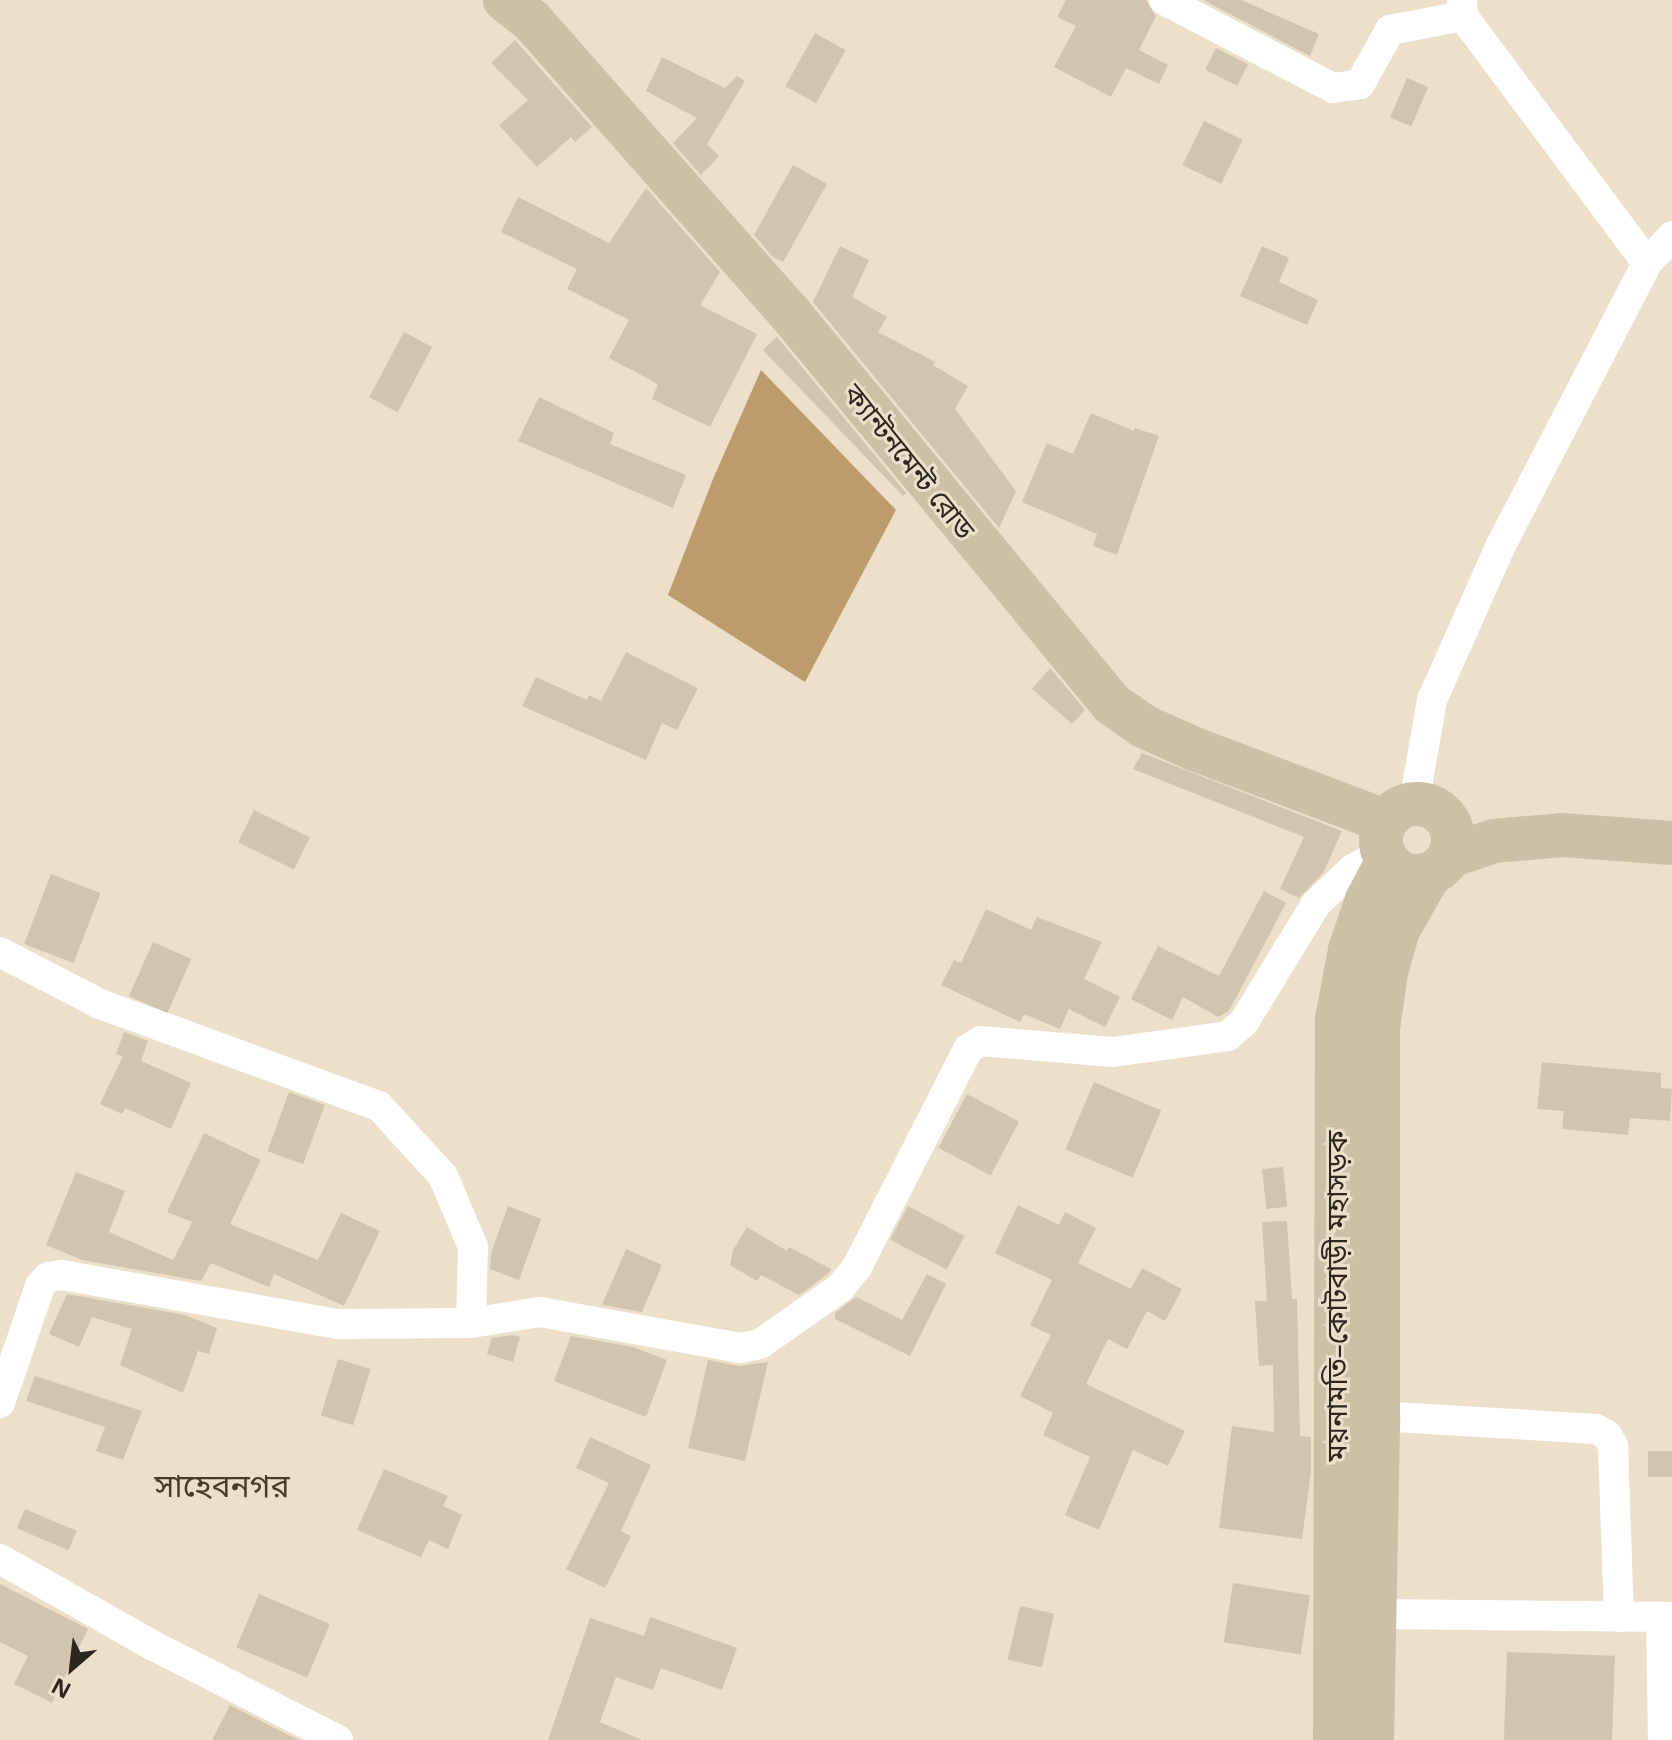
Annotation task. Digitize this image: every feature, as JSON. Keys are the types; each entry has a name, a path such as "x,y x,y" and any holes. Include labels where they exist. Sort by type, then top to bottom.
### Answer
{"main road":[{"name":"ক্যান্টনমেন্ট রোড","path":"527,7 788,311 1112,704 1143,726 1414,842"},
{"path":"1414,842 1534,819 1672,826"},
{"path":"1414,842 1494,841 1562,835 1672,843"},
{"name":"ময়নামতি–কোটবাড়ী মহাসড়ক","path":"1372,1740 1378,1416 1378,1028 1386,972 1398,930 1414,842"},
{"name":"ময়নামতি–কোটবাড়ী মহাসড়ক","path":"1335,1740 1337,1019 1350,950 1367,900 1414,842"}],"street":[{"path":"1164,0 1333,88 1360,84 1390,30 1462,8 1647,263"},
{"path":"0,1403 40,1286 48,1277 62,1275 338,1324 471,1323 540,1312 741,1348 760,1344 840,1288 857,1267 968,1049 981,1041 1113,1052 1228,1036 1244,1022 1316,904 1353,869 1414,842 1432,700 1500,547 1647,263 1672,236"},
{"path":"0,952 100,1004 379,1106 443,1176 473,1247 471,1323"},
{"path":"1378,1416 1596,1429 1607,1435 1613,1446 1619,1617"},
{"path":"0,1559 152,1645 338,1740"},
{"path":"1374,1614 1666,1617 1663,1740"}],"shaded area":[{"path":"761,370 896,510 805,682 668,595 713,479"}],"building":[{"path":"1066,0 1146,0 1156,16 1139,50 1168,65 1159,84 1126,68 1111,97 1054,67 1076,26 1057,17"},
{"path":"1203,0 1241,0 1319,34 1310,56"},
{"path":"815,33 846,50 816,103 785,86"},
{"path":"515,40 592,127 575,142 571,137 537,167 499,125 528,100 491,63"},
{"path":"1216,48 1248,64 1237,86 1205,69"},
{"path":"662,57 725,88 737,76 745,81 707,144 719,156 701,175 673,143 697,118 646,91"},
{"path":"1407,78 1428,87 1411,127 1390,118"},
{"path":"1204,121 1243,140 1221,184 1183,165"},
{"path":"793,165 827,184 783,262 773,257 754,235"},
{"path":"646,188 720,272 700,305 757,334 710,427 652,399 658,384 609,358 629,320 567,289 577,269 501,232 518,197 609,243"},
{"path":"840,246 869,260 852,297 887,317 878,332 935,362 933,365 968,386 955,409 1016,491 999,528 813,302"},
{"path":"1262,246 1289,258 1279,282 1318,300 1307,325 1240,296"},
{"path":"404,332 432,347 398,412 369,397"},
{"path":"777,337 906,493 903,496 763,350"},
{"path":"539,397 614,433 610,444 686,475 673,508 518,441"},
{"path":"1091,413 1134,431 1135,428 1159,436 1117,555 1093,546 1097,534 1022,502 1047,443 1073,454"},
{"path":"626,652 698,688 677,730 662,723 646,760 522,706 536,677 587,700 589,695 601,701"},
{"path":"1050,668 1085,710 1072,724 1032,689"},
{"path":"1142,753 1342,831 1323,873 1299,898 1280,889 1304,837 1133,769"},
{"path":"254,810 310,837 294,870 238,842"},
{"path":"51,874 100,893 74,963 24,944"},
{"path":"1264,891 1286,903 1229,1011 1218,1017 1183,997 1172,1020 1131,999 1158,946 1219,976"},
{"path":"986,909 1031,930 1037,917 1102,942 1084,979 1120,997 1105,1027 1069,1009 1060,1029 1024,1014 1020,1022 941,985 954,960 961,963"},
{"path":"153,942 191,959 167,1013 129,996"},
{"path":"124,1032 148,1041 141,1061 191,1083 171,1129 125,1108 122,1114 100,1104 123,1056 116,1054"},
{"path":"1542,1062 1661,1073 1661,1088 1672,1089 1670,1121 1630,1118 1628,1135 1562,1129 1564,1111 1537,1109"},
{"path":"1094,1082 1161,1111 1133,1178 1065,1149"},
{"path":"289,1092 325,1105 303,1164 267,1151"},
{"path":"967,1094 1019,1122 990,1176 938,1148"},
{"path":"204,1133 261,1160 230,1224 318,1260 341,1213 380,1231 344,1306 274,1274 269,1287 211,1263 201,1281 82,1260 46,1245 76,1172 125,1191 109,1232 173,1260 192,1222 167,1212"},
{"path":"1283,1167 1287,1207 1266,1209 1262,1169"},
{"path":"1018,1205 1059,1225 1065,1212 1096,1228 1078,1263 1131,1289 1142,1268 1182,1289 1165,1321 1147,1311 1127,1349 1108,1339 1086,1384 1185,1431 1168,1466 1133,1450 1099,1530 1065,1515 1090,1457 1043,1435 1053,1413 1020,1396 1051,1335 1030,1325 1052,1280 995,1253"},
{"path":"508,1206 541,1219 519,1280 490,1269 491,1253"},
{"path":"908,1206 965,1236 947,1270 890,1240"},
{"path":"1287,1221 1292,1299 1297,1299 1300,1436 1311,1437 1311,1472 1302,1539 1219,1528 1232,1426 1274,1432 1273,1365 1259,1366 1255,1301 1267,1301 1262,1222"},
{"path":"747,1227 787,1251 789,1247 831,1269 829,1273 799,1295 761,1275 757,1281 730,1265 733,1250"},
{"path":"626,1249 662,1265 642,1312 602,1305"},
{"path":"927,1274 946,1284 910,1356 835,1319 835,1313 856,1297 902,1320"},
{"path":"67,1294 185,1315 217,1328 209,1354 198,1351 183,1393 120,1365 132,1329 92,1317 79,1347 49,1334"},
{"path":"571,1336 633,1347 667,1360 646,1417 554,1381"},
{"path":"520,1337 513,1362 487,1354 492,1338"},
{"path":"338,1359 371,1369 353,1425 321,1415"},
{"path":"708,1360 738,1366 768,1362 745,1461 688,1448"},
{"path":"35,1376 142,1411 123,1460 96,1451 105,1427 26,1401"},
{"path":"590,1437 651,1465 621,1531 631,1536 605,1588 566,1569 609,1483 576,1468"},
{"path":"1648,1451 1672,1451 1672,1477 1648,1477"},
{"path":"384,1469 448,1496 443,1506 462,1515 448,1549 429,1540 421,1557 357,1530"},
{"path":"25,1509 77,1531 68,1550 17,1528"},
{"path":"1233,1583 1310,1595 1301,1654 1224,1642"},
{"path":"0,1584 88,1629 52,1703 14,1684 28,1656 0,1642"},
{"path":"259,1594 330,1624 307,1677 236,1647"},
{"path":"1020,1606 1054,1614 1042,1667 1008,1660"},
{"path":"650,1617 737,1648 722,1690 661,1668 653,1690 616,1677 600,1722 642,1740 548,1740 590,1618 644,1636"},
{"path":"1507,1652 1615,1656 1612,1740 1504,1740"},
{"path":"230,1705 298,1740 212,1740"}],"district":[{"name":"সাহেবনগর","path":"222,1485"}]}
